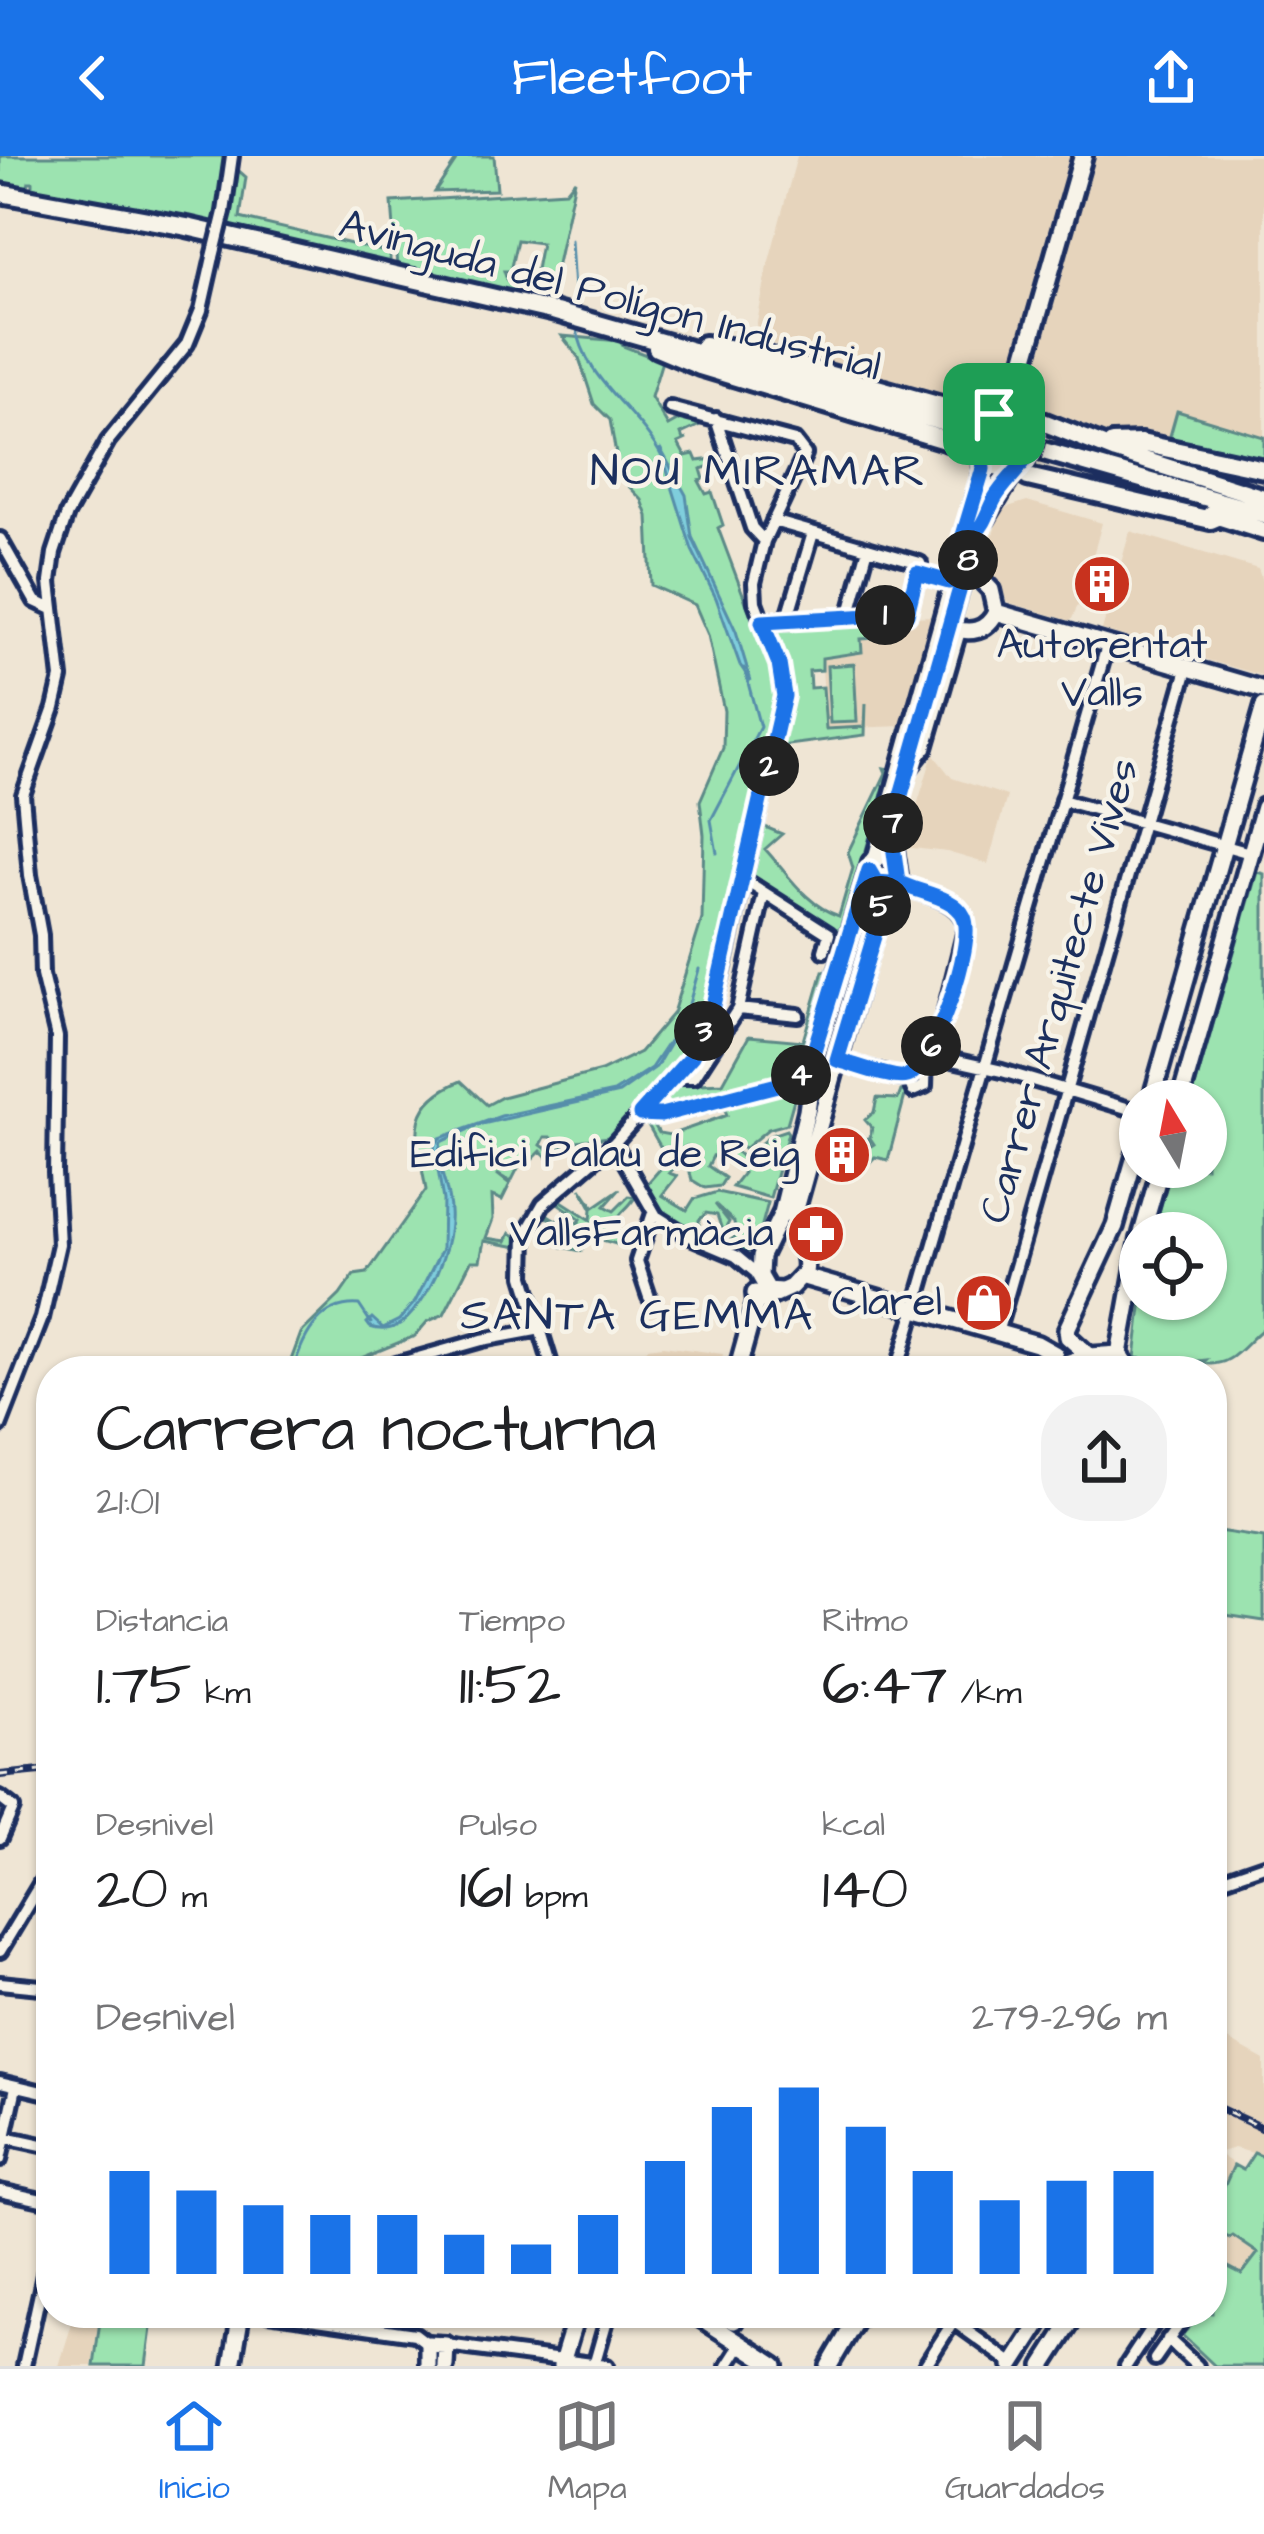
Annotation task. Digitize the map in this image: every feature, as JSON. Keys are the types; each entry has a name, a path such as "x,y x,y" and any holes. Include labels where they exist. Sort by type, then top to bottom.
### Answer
{"main road":[{"path":"982,454 993,417 1024,363 1083,156"},
{"name":"Avinguda del Polígon Industrial","path":"0,193 187,227 556,312 1264,514"},
{"path":"633,332 700,366 982,454 993,466 1020,465"},
{"path":"679,345 742,350 966,413 993,417 1015,411 1032,429 1103,444 1264,498"},
{"path":"1020,465 1032,429 1024,363"},
{"path":"1103,444 1141,443 1264,470"},
{"path":"1090,463 1108,476 1264,531"},
{"path":"1020,465 1028,477 1211,520 1218,517"}],"street":[{"path":"0,1426 42,1318 59,1244 56,1037 42,975 23,795 61,678 50,582 54,553 67,514 108,441 187,344 201,310 232,156"},
{"path":"549,1356 523,1267 525,1235 532,1216 614,1143 692,1056 710,1018 784,696 754,583 764,541 805,460 803,450 795,441 670,408"},
{"path":"716,419 752,528 764,541"},
{"path":"954,629 981,629 996,612 994,595 975,569 982,454"},
{"path":"741,1356 765,1249 782,1213 806,1115 812,1066 873,862 982,454"},
{"path":"894,874 876,882 873,862 891,830 954,629 979,530 994,498 1020,465"},
{"path":"762,622 907,614 920,563 773,521"},
{"path":"788,620 813,532"},
{"path":"0,539 35,601 52,609"},
{"path":"849,617 868,548"},
{"path":"917,573 949,582"},
{"path":"996,612 1264,690"},
{"path":"901,1356 1107,646"},
{"name":"Carrer Arquitecte Vives","path":"997,1333 1187,669"},
{"path":"1157,1080 1264,706"},
{"path":"1062,800 1250,853"},
{"path":"1186,1080 1264,807"},
{"path":"804,1277 805,1252 796,1237 796,1205 894,874 891,830"},
{"path":"837,1060 911,1079 939,1034 966,930 964,918 953,905 906,886 894,874 887,855 873,862"},
{"path":"742,879 829,934 824,951"},
{"path":"676,1077 694,1077 738,1009 764,893"},
{"path":"738,1009 799,1015"},
{"path":"926,1054 1119,1106"},
{"path":"640,1114 661,1115 789,1082 812,1066"},
{"path":"789,1082 800,1092 806,1115"},
{"path":"614,1143 652,1213 675,1230 743,1260 768,1290 783,1291"},
{"path":"756,1303 804,1277 1036,1344 1061,1356 1067,1329 1115,1226 1126,1188"},
{"path":"649,1298 637,1261 652,1213"},
{"path":"743,1260 765,1249 779,1234 796,1237"},
{"path":"1114,1356 1122,1320"},
{"path":"429,1356 542,1329"},
{"path":"0,1798 13,1808 0,1838"},
{"path":"1227,1878 1264,1865"},
{"path":"0,1951 36,1891"},
{"path":"0,1983 36,1987"},
{"path":"0,2082 36,2091"},
{"path":"0,2160 16,2086"},
{"path":"5,2137 36,2144"},
{"path":"0,2191 36,2198"},
{"path":"24,2366 36,2311"},
{"path":"232,2366 238,2328"},
{"path":"391,2328 437,2344 595,2364 605,2328"},
{"path":"562,2363 572,2328"},
{"path":"727,2366 733,2328"},
{"path":"735,2328 775,2366"},
{"path":"829,2366 851,2328"},
{"path":"926,2366 949,2328"},
{"path":"961,2328 1012,2365 1036,2328"},
{"path":"1043,2366 1067,2328"},
{"path":"1126,2366 1151,2328"},
{"path":"1138,2348 1159,2362 1176,2328"},
{"path":"1168,2339 1197,2366"},
{"path":"428,2366 437,2344"},
{"path":"437,2344 445,2366"}],"shaded area":[{"path":"797,156 1264,156 1264,463 1138,435 1088,433 1045,410 997,396 974,406 754,338"},
{"path":"1027,501 1102,523 1071,621 1007,602 1000,583 983,570 998,517 1008,507"},
{"path":"1130,531 1258,569 1264,586 1264,676 1102,630"},
{"path":"933,616 902,726 826,729 819,621"},
{"path":"933,754 952,778 1007,796 988,864 947,852 904,847"},
{"path":"663,1346 723,1354 645,1356 647,1348"},
{"path":"1227,2039 1264,2060 1264,2156 1227,2150"},
{"path":"1227,2160 1264,2184 1264,2246 1227,2289"},
{"path":"70,2328 98,2328 92,2366 59,2366"}],"green space":[{"path":"0,156 226,156 215,223 227,225 235,172 239,171 246,177 240,218 390,253 390,265 130,207 33,191 33,182 27,190 0,186"},
{"path":"459,156 494,156 497,190 435,192"},
{"path":"575,180 549,301 520,295 523,283 535,275 541,243 517,240 510,271 504,271 507,280 516,280 512,294 397,267 392,202 566,191"},
{"path":"562,336 620,341 662,361 651,397 668,426 686,416 699,419 700,425 681,434 687,439 678,443 685,456 694,454 697,461 721,458 722,462 701,469 704,479 699,481 706,494 712,492 723,525 718,528 776,682 777,706 702,1022 669,1077 609,1137 569,1142 561,1148 545,1137 541,1145 555,1150 548,1158 541,1151 526,1166 521,1162 511,1182 497,1174 510,1184 502,1200 492,1196 493,1219 486,1238 506,1241 510,1233 519,1238 518,1247 484,1241 480,1261 471,1261 444,1314 427,1322 415,1336 366,1356 293,1356 301,1333 354,1275 367,1273 426,1190 418,1125 430,1101 461,1081 487,1105 601,1071 640,1052 673,1013 702,919 700,801 723,748 724,711 708,635 695,605 651,585 648,516 642,500 620,477 610,420 594,404 579,358"},
{"path":"1177,411 1264,437 1264,463 1173,439"},
{"path":"874,622 875,638 861,639 862,652 822,658 822,670 809,671 810,688 823,687 826,729 865,727 866,703 865,735 781,746 788,684 770,625"},
{"path":"854,664 857,722 830,723 827,666"},
{"path":"884,768 889,769 836,956 827,954 834,932 751,876 763,826 782,834 765,849 807,897 839,916 853,868 848,852 886,773"},
{"path":"1257,872 1264,874 1264,1328 1227,1359 1135,1356 1140,1320 1227,1320 1227,1212 1159,1212 1166,1188 1227,1188 1227,1080 1197,1080"},
{"path":"823,971 831,973 810,1047 794,1073 789,1075 781,1062 778,1066 786,1076 659,1107 678,1085 723,1083 749,1036 803,1041"},
{"path":"788,1088 795,1096 787,1124 768,1129 744,1149 738,1143 732,1148 743,1158 771,1135 786,1130 770,1198 732,1187 743,1173 727,1158 713,1156 708,1166 725,1178 720,1186 705,1188 692,1180 693,1161 687,1146 683,1148 689,1161 679,1156 682,1161 669,1173 677,1176 662,1195 687,1210 694,1199 717,1192 768,1203 756,1247 746,1253 724,1246 751,1231 736,1233 734,1222 715,1204 729,1222 723,1233 717,1215 706,1213 699,1220 699,1236 653,1208 646,1185 668,1160 648,1125 653,1123 659,1133 670,1135 727,1115 724,1107 709,1108"},
{"path":"901,1091 906,1092 888,1160 875,1157 865,1167 858,1165 863,1153 860,1140 868,1138 874,1144 872,1128 865,1120 874,1112 877,1098 898,1099"},
{"path":"581,1188 594,1207 620,1189 605,1206 614,1211 629,1196 635,1197 618,1218 619,1245 589,1236 581,1251 562,1247 570,1225 540,1215 578,1223 581,1219 557,1198 591,1220 592,1209"},
{"path":"1227,1532 1264,1538 1264,1621 1227,1615"},
{"path":"1254,2153 1264,2157 1264,2366 1215,2366 1182,2335 1189,2328 1227,2328 1227,2266 1242,2274 1258,2253 1227,2237 1227,2181 1234,2165 1243,2170"},
{"path":"99,2328 151,2328 146,2366 94,2366"}],"water":[{"path":"660,448 686,495 692,537 736,631 751,681 692,550"},
{"path":"686,1016 656,1067 619,1093 478,1125 441,1142 450,1211 443,1258 408,1318 388,1329 370,1327 367,1323 372,1318 383,1328 399,1320 415,1302 442,1249 443,1200 434,1146 440,1138 501,1116 614,1092 651,1068"}],"waterway":[{"path":"571,240 575,308"},
{"path":"576,324 589,363 663,459"},
{"path":"1100,436 1120,435"},
{"path":"717,853 711,820 760,727 744,668"},
{"path":"685,1018 699,969"},
{"path":"298,1356 315,1324 334,1309 359,1305 371,1323"}],"railway":[{"path":"0,1775 36,1771"},
{"path":"1227,2112 1264,2129"}],"place":[{"name":"Autorentat Valls","path":"1102,584"},
{"name":"Edifici Palau de Reig","path":"842,1155"},
{"name":"VallsFarmàcia","path":"816,1234"},
{"name":"Clarel","path":"984,1303"}],"district":[{"name":"NOU MIRAMAR","path":"759,472"},
{"name":"SANTA GEMMA","path":"638,1316"}],"route":[{"path":"1009,410 1023,414 1032,422 1034,438 1026,462 999,492 982,529 976,532 891,830 898,882 953,905 966,926 939,1034 912,1074 902,1078 837,1060 890,883 876,882 869,870 812,1066 789,1082 661,1115 640,1114 692,1056 710,1018 724,966 784,696 779,664 762,622 907,614 917,573 949,582 983,469 981,447 987,424 994,414 1009,410"}]}
